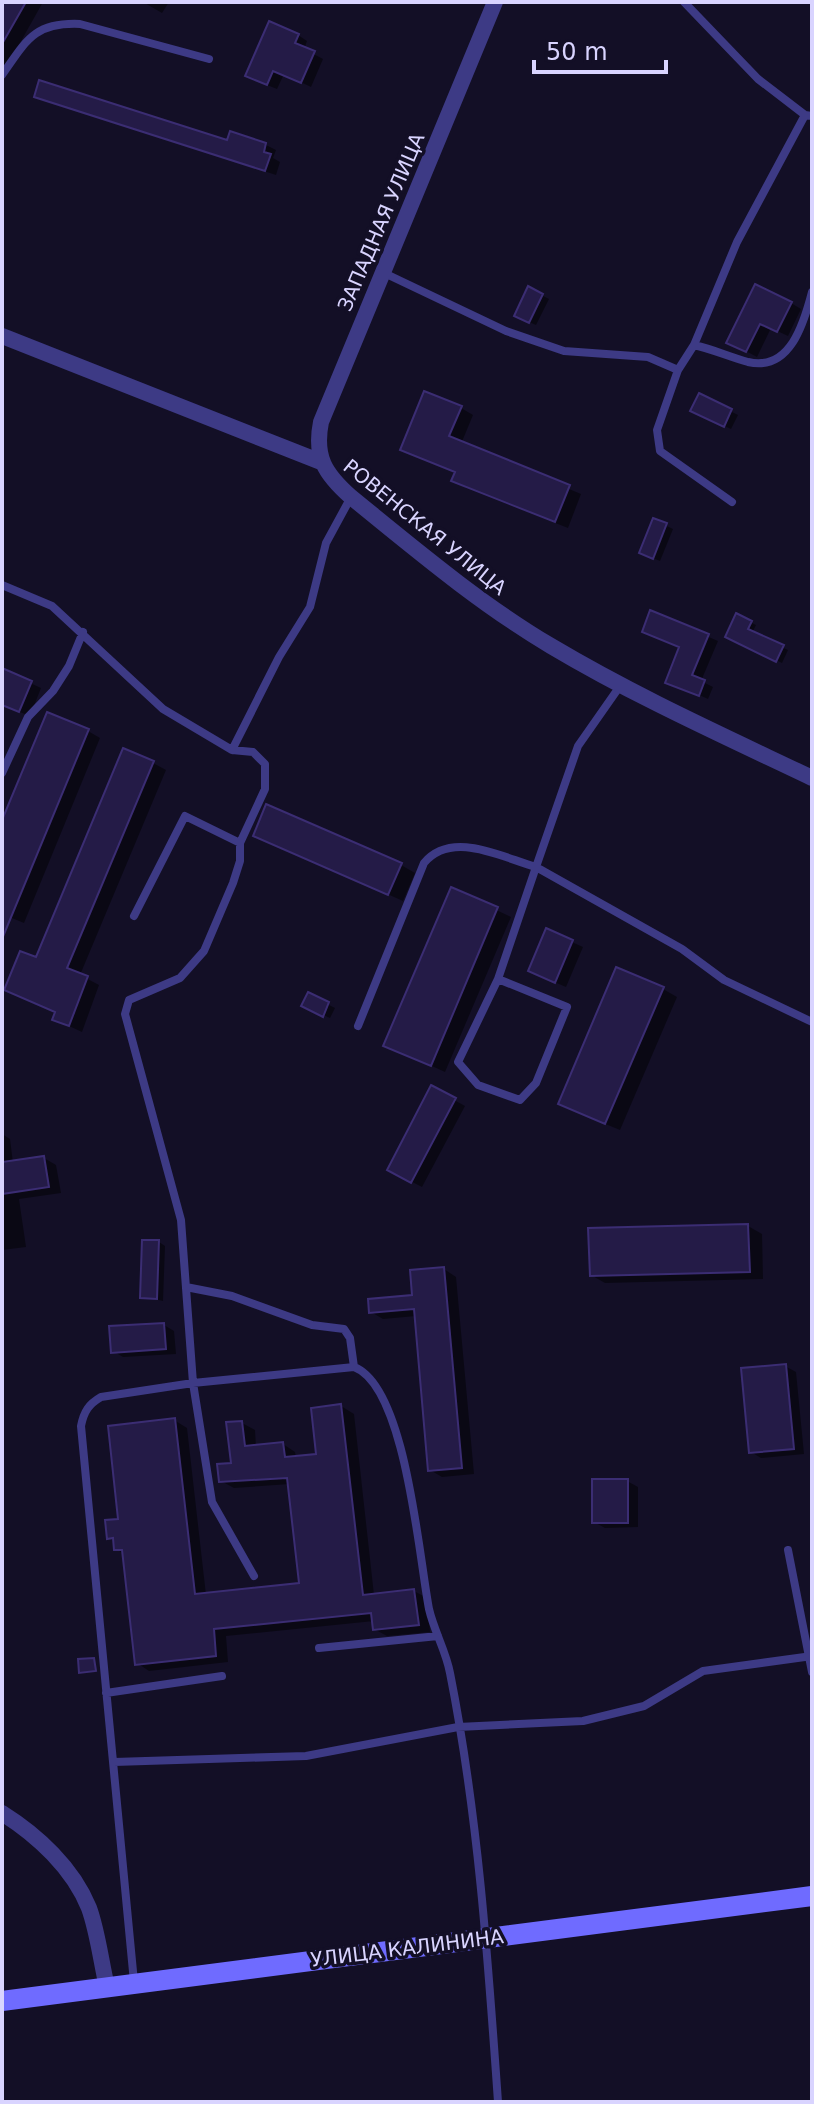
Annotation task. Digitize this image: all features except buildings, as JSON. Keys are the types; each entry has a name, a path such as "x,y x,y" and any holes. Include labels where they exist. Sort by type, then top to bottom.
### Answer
{"main road":[{"name":"УЛИЦА КАЛИНИНА","path":"2,2001 812,1896"}],"street":[{"name":"ЗАПАДНАЯ УЛИЦА","path":"321,462 318,449 321,422 495,2"},
{"name":"РОВЕНСКАЯ УЛИЦА","path":"2,336 321,462 333,481 351,497 493,608 620,686 812,778"},
{"path":"2,1813 24,1827 66,1869 89,1908 107,1987"}],"lane":[{"path":"684,2 758,79 808,116 737,242 694,345 678,370 657,430 660,451 732,502"},
{"path":"2,75 27,39 40,29 59,23 80,24 209,59"},
{"path":"381,272 506,331 564,351 648,357 678,370"},
{"path":"694,345 751,363 770,362 788,349 802,332 812,292"},
{"path":"232,750 279,657 310,607 326,543 351,497"},
{"path":"2,585 52,606 163,709 232,750 253,752 265,764 265,789 240,843 240,861 233,883 204,951 194,966 180,978 135,996 126,1006 125,1014 177,1197 193,1383 212,1502 254,1576"},
{"path":"2,773 28,717 53,691 83,632"},
{"path":"498,979 567,1007 536,1083 520,1100 478,1085 458,1062 498,979 578,746 620,686"},
{"path":"134,916 185,816 240,843"},
{"path":"358,1026 424,863 433,853 459,845 536,867 682,949 724,980 812,1022"},
{"path":"186,1287 232,1296 312,1325 344,1329 350,1338 354,1367"},
{"path":"134,1983 81,1426 84,1414 90,1404 101,1397 193,1383 354,1367 367,1372 377,1384 395,1432 418,1521 430,1611 450,1670 487,1938 498,2102"},
{"path":"788,1550 812,1672"},
{"path":"319,1648 438,1636"},
{"path":"114,1762 306,1756 458,1727 583,1721 644,1706 703,1671 810,1656"},
{"path":"106,1693 222,1676"}]}
